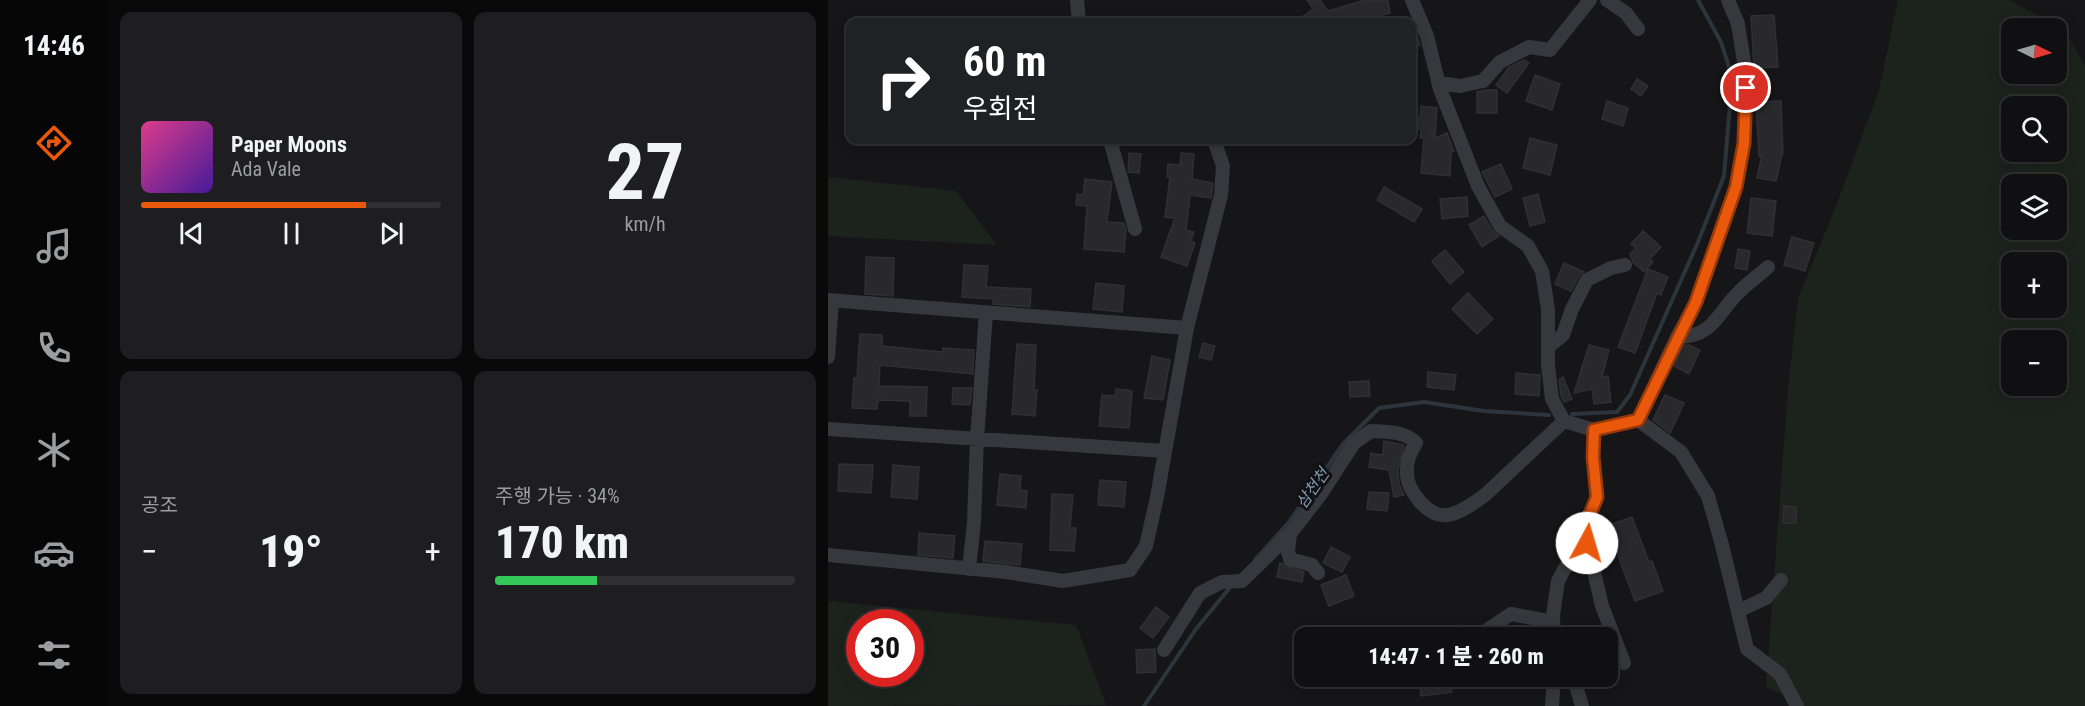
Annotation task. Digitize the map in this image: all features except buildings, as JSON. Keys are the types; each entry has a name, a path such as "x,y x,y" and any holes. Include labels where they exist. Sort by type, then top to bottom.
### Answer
{"street":[{"path":"1077,0 1079,18"},
{"path":"1412,0 1427,36 1438,83 1478,186 1500,226 1527,246 1542,271 1548,309 1552,399 1564,421 1594,430 1638,420 1681,452 1708,495 1747,649 1780,674 1797,706"},
{"path":"1438,83 1460,86 1483,81 1500,62 1529,47 1550,50 1590,0"},
{"path":"1607,0 1626,13 1638,29"},
{"path":"1638,420 1696,302 1736,187 1744,143 1746,88 1738,24 1728,0"},
{"path":"1111,144 1135,229"},
{"path":"828,555 1063,581 1130,570 1146,546 1166,451 1187,328 1221,195 1223,165 1215,144"},
{"path":"1548,347 1563,335 1572,309 1587,280 1611,268 1625,265"},
{"path":"1677,337 1694,337 1714,322 1738,293 1768,267"},
{"path":"828,357 830,301 1187,328"},
{"path":"969,569 974,522 986,313"},
{"path":"1164,650 1200,594 1224,582 1242,580 1290,534 1321,494 1354,443 1371,431 1410,437 1416,443 1410,453 1407,475 1410,487 1423,504 1437,514 1448,515 1471,505 1485,495 1564,421"},
{"path":"828,429 1166,451"},
{"path":"1553,627 1558,581 1577,546 1597,497 1593,457 1594,430"},
{"path":"1584,529 1602,606 1624,663"},
{"path":"1290,534 1288,551 1290,559 1312,565 1318,573"},
{"path":"1738,611 1766,598 1781,580"},
{"path":"1492,627 1511,614 1553,622"},
{"path":"1552,706 1553,687"},
{"path":"1576,687 1582,706"}],"shaded area":[{"path":"1898,0 2009,0 2043,18 2001,18 2001,84 2067,84 2067,34 2085,66 2085,706 1805,706 1766,687 1788,388 1798,299 1838,201 1879,90"},
{"path":"828,177 956,191 997,245 828,236"},
{"path":"828,601 911,609 846,609 846,687 924,687 924,610 1076,625 1106,705 828,706"}],"waterway":[{"name":"삼천천","path":"1572,414 1617,412 1630,395 1698,242 1724,176 1730,104 1730,70 1721,42 1698,0"},
{"name":"삼천천","path":"1255,560 1290,521 1343,444 1379,408 1424,402 1484,411 1549,415"},
{"name":"삼천천","path":"1144,706 1196,629 1232,585"}],"route":[{"path":"1587,543 1584,529 1597,497 1593,457 1594,430 1638,420 1696,302 1736,187 1744,143 1746,88"}]}
